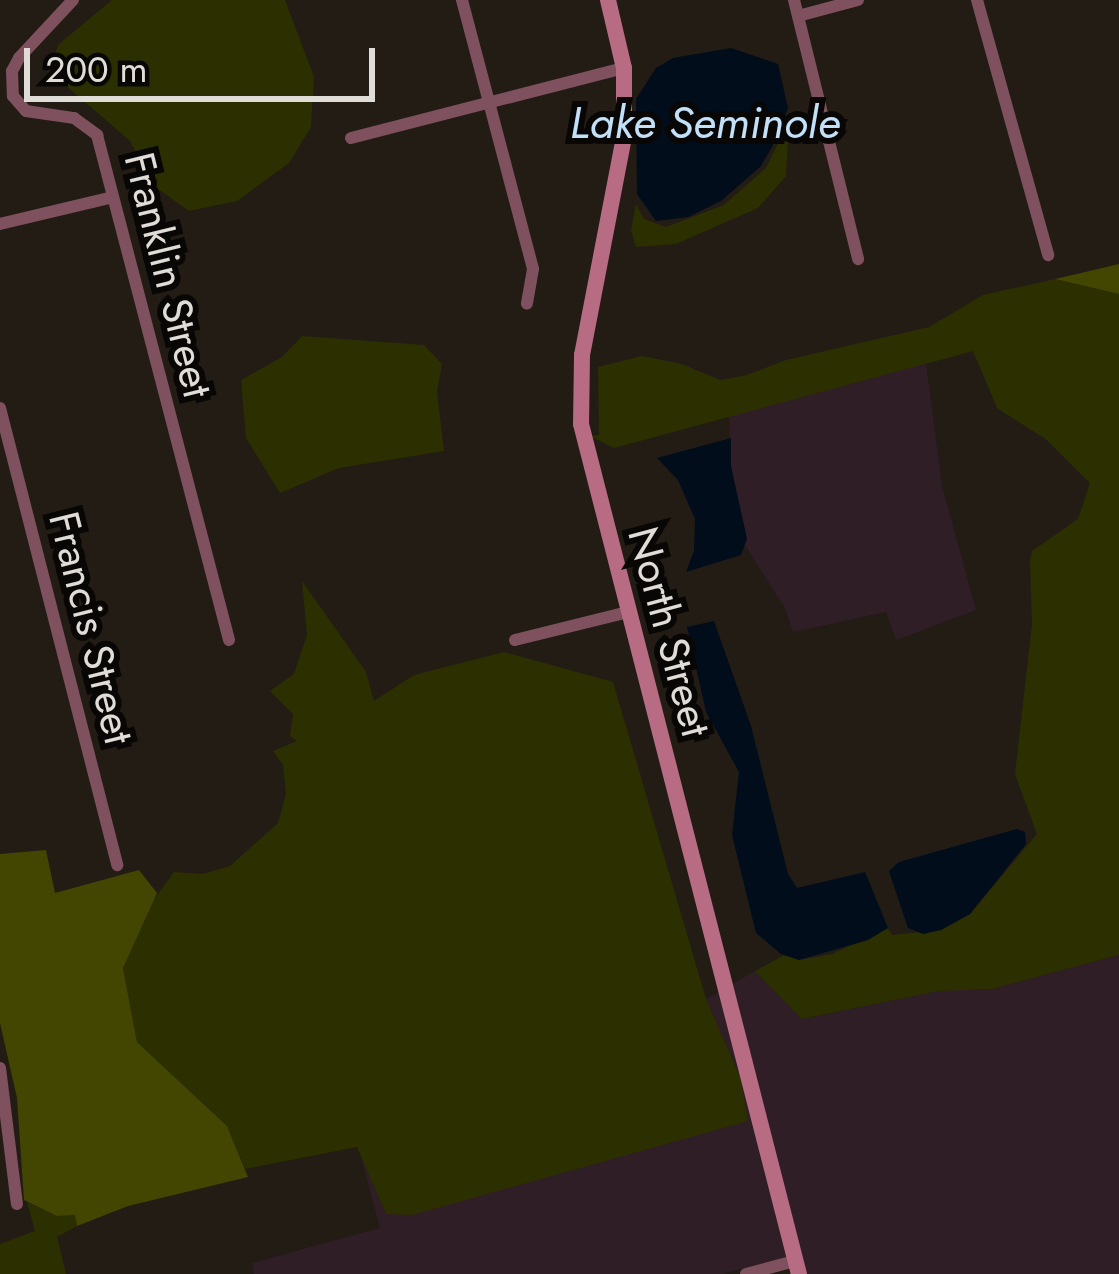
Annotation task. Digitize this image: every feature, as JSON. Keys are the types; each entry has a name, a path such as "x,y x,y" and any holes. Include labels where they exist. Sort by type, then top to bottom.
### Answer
{"street":[{"path":"462,0 533,268 526,303"},
{"name":"North Street","path":"608,0 624,68 625,136 580,388 588,467 797,1268"},
{"path":"794,0 859,259"},
{"path":"798,16 858,0"},
{"path":"977,0 1048,255"},
{"name":"Franklin Street","path":"67,3 12,70 13,96 26,111 74,118 97,135 229,640"},
{"path":"351,138 624,68"},
{"path":"0,224 113,197"},
{"name":"Francis Street","path":"0,408 117,865"},
{"path":"515,640 628,612"},
{"path":"0,1067 17,1204"},
{"path":"746,1274 797,1268"}],"shaded area":[{"path":"1119,264 1119,294 1055,279 1094,270"},
{"path":"926,363 942,486 976,610 896,640 886,612 793,632 785,608 745,545 731,466 729,414"},
{"path":"46,850 55,893 139,870 157,893 123,968 137,1042 227,1126 248,1177 128,1206 77,1226 75,1215 57,1216 24,1200 17,1098 0,1023 0,854"},
{"path":"1119,955 1119,1274 806,1274 731,985 755,971 803,1019 938,991 992,989"},
{"path":"719,992 787,1257 722,1274 254,1274 252,1263 380,1228 360,1152 386,1214 741,1079 706,999"}],"green space":[{"path":"112,0 285,0 314,77 311,127 289,163 237,201 189,211 154,186 130,141 48,70 59,44"},
{"path":"789,121 786,176 758,208 676,244 636,247 631,230 636,204 644,219 666,227 724,205 766,168"},
{"path":"1055,279 1119,294 1119,955 992,989 938,991 802,1019 755,971 784,955 799,960 832,954 888,928 892,935 941,930 970,914 1037,834 1015,774 1032,624 1030,560 1032,551 1078,519 1090,483 1047,440 997,408 973,351 614,448 590,436 599,435 598,367 642,356 682,364 720,380 747,375 786,360 929,327 983,295"},
{"path":"302,336 424,345 442,364 437,392 444,451 339,468 280,493 246,438 241,380 282,357"},
{"path":"302,581 366,672 374,701 414,675 504,652 613,682 706,999 741,1079 748,1121 412,1215 386,1214 357,1147 245,1169 227,1126 137,1042 123,968 147,909 174,872 203,874 230,866 278,823 286,794 283,765 273,751 297,741 290,736 293,714 270,691 294,674 307,635"},
{"path":"27,1202 57,1216 76,1215 77,1226 57,1237 66,1274 0,1274 0,1244 35,1231"}],"water":[{"name":"Lake Seminole","path":"731,48 778,64 788,108 772,147 761,166 721,201 688,217 656,221 637,194 636,99 656,68 673,58"},
{"path":"731,438 731,466 747,539 741,555 686,572 694,551 695,519 678,480 657,458"},
{"path":"714,621 751,726 788,874 797,888 865,872 888,928 868,940 799,960 781,954 756,933 732,835 739,772 706,712 687,627"},
{"path":"1017,829 1025,832 1026,844 970,914 941,930 923,934 908,928 889,871 899,862"}]}
